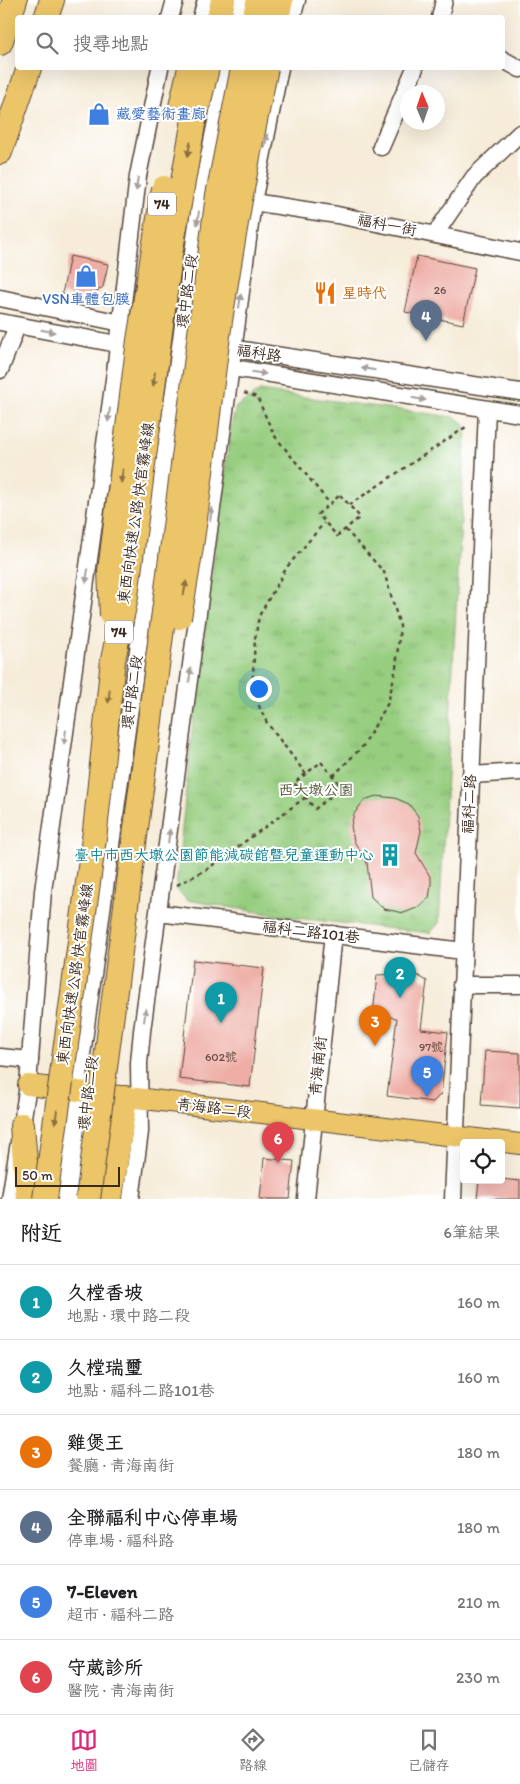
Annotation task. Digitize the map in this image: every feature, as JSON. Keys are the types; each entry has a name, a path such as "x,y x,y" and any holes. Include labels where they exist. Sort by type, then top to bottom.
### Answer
{"highway":[{"path":"0,44 15,0"},
{"path":"47,15 52,0"},
{"path":"219,15 223,0"},
{"path":"254,15 257,0"},
{"path":"278,15 281,0"},
{"path":"0,152 28,70"},
{"name":"74","path":"113,660 110,571 136,360 165,185 190,70"},
{"name":"東西向快速公路 快官霧峰線","path":"45,1199 95,830 113,660 126,596 170,255 192,134 207,70"},
{"path":"88,1199 218,196 243,70"},
{"path":"144,772 169,672 192,553 220,321 251,137 266,70"},
{"path":"110,1199 134,1103"},
{"path":"22,1125 28,1199"}],"main road":[{"name":"青海路二段","path":"28,1086 82,1093 134,1103 313,1119 520,1144"}],"street":[{"path":"171,15 175,0"},
{"path":"202,15 206,0"},
{"path":"240,15 244,0"},
{"path":"293,15 297,0"},
{"path":"441,15 444,0"},
{"path":"505,60 520,69"},
{"path":"10,1199 28,1086 43,891 118,344 138,176 160,70"},
{"name":"環中路二段","path":"62,1199 82,1093 185,358 201,195 227,70"},
{"name":"環中路二段","path":"187,338 239,70"},
{"path":"119,1199 134,1103 253,202 280,70"},
{"path":"381,147 414,70"},
{"path":"434,234 474,178 520,133"},
{"name":"福科一街","path":"253,202 337,215 520,252"},
{"name":"福科路","path":"0,298 233,349 520,392"},
{"name":"福科路","path":"0,322 118,344 230,369 520,414"},
{"path":"0,370 17,326"},
{"name":"福科二路","path":"453,1199 488,410"},
{"path":"471,775 520,772"},
{"name":"福科二路101巷","path":"159,913 463,951"},
{"name":"青海南街","path":"306,1199 333,934"},
{"path":"461,985 520,986"},
{"path":"0,1057 30,1060"},
{"name":"環中路二段","path":"74,1199 82,1093"},
{"path":"131,1199 140,1132 134,1103"},
{"path":"20,1199 22,1125"}],"path":[{"path":"244,393 257,396 274,435 330,504"},
{"path":"349,505 466,427"},
{"path":"340,495 349,505 360,517 337,536 318,514 340,495"},
{"path":"306,774 266,723 252,691 255,639 259,616 288,567 324,523"},
{"path":"333,776 362,746 388,703 396,668 400,626 384,572 345,529"},
{"path":"321,762 342,787 315,809 294,783 306,774 321,762"},
{"path":"171,889 206,870 306,797"}],"green space":[{"name":"西大墩公園","path":"260,391 453,417 461,421 466,427 439,923 430,933 287,917 187,900 176,889 191,740 231,426 236,407"}],"building":[{"name":"VSN車體包膜","path":"70,256 108,264 103,287 86,299 62,294"},
{"path":"417,256 475,268 463,324 405,312"},
{"name":"臺中市西大墩公園節能減碳館暨兒童運動中心","path":"376,796 395,798 409,804 418,816 421,831 416,853 431,878 431,885 429,898 419,907 404,913 384,909 371,897 367,863 354,841 351,826 354,814 364,800"},
{"path":"193,960 264,968 250,1087 179,1079"},
{"path":"415,974 427,981 421,1029 448,1032 441,1094 433,1102 387,1096 397,1018 373,1015 377,975"},
{"path":"485,1051 520,1053 520,1108 481,1105"},
{"path":"264,1158 294,1161 290,1199 260,1199"},
{"path":"505,1179 520,1181 520,1199 477,1199 479,1184 505,1184"}],"place":[{"name":"藏愛藝術畫廊","path":"99,114"},
{"name":"VSN車體包膜","path":"86,276"},
{"name":"星時代","path":"325,293"},
{"name":"全聯福利中心停車場","path":"426,341"},
{"name":"臺中市西大墩公園節能減碳館暨兒童運動中心","path":"390,855"},
{"name":"久樘瑞璽","path":"400,998"},
{"name":"久樘香坡","path":"221,1023"},
{"name":"雞煲王","path":"375,1046"},
{"name":"7-Eleven","path":"427,1097"},
{"name":"守葳診所","path":"278,1163"}]}
